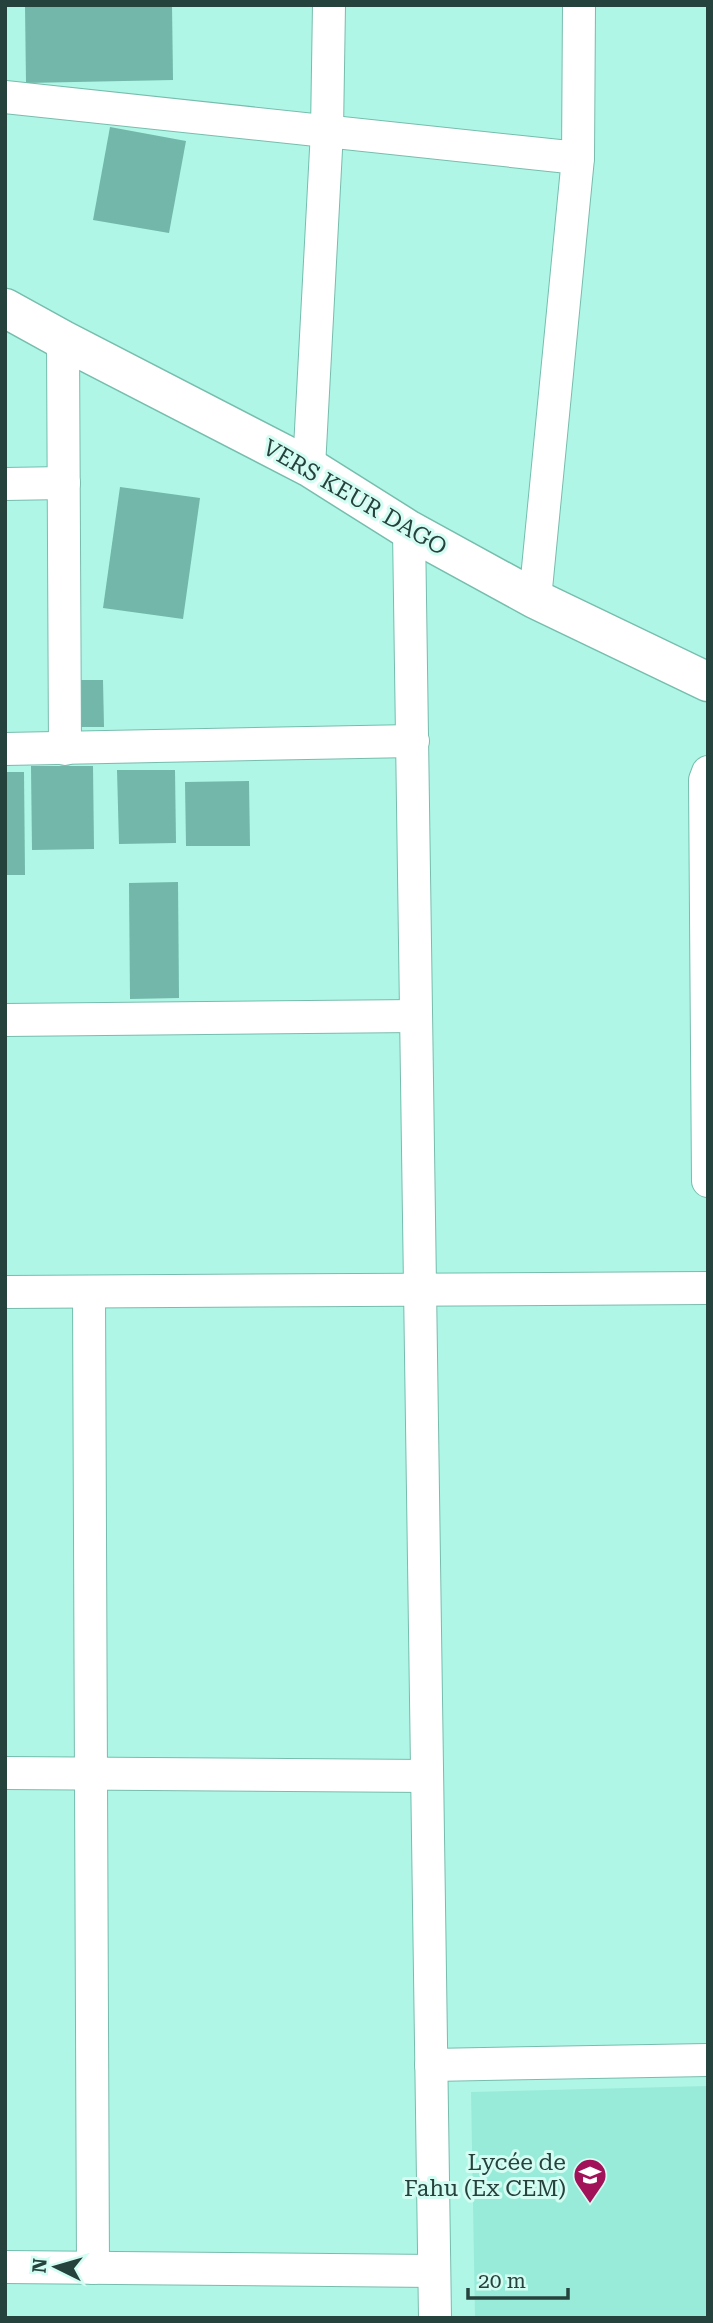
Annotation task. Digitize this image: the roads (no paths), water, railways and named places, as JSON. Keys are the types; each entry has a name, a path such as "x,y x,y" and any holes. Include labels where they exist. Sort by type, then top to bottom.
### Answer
{"street":[{"path":"309,467 327,131 329,5"},
{"path":"535,599 578,158 579,5"},
{"path":"6,105 327,131 578,158"},
{"name":"VERS KEUR DAGO","path":"5,308 309,467 410,530 535,599 708,682"},
{"path":"63,340 65,748"},
{"path":"5,484 64,483"},
{"path":"410,530 435,2318"},
{"path":"5,749 412,741"},
{"path":"707,778 708,1181"},
{"path":"5,1020 416,1016"},
{"path":"5,1293 708,1288"},
{"path":"89,1292 93,2268"},
{"path":"5,1773 427,1776"},
{"path":"431,2065 708,2060"},
{"path":"5,2267 434,2271"}],"place":[{"name":"Lycée de Fahu (Ex CEM)","path":"590,2205"}]}
